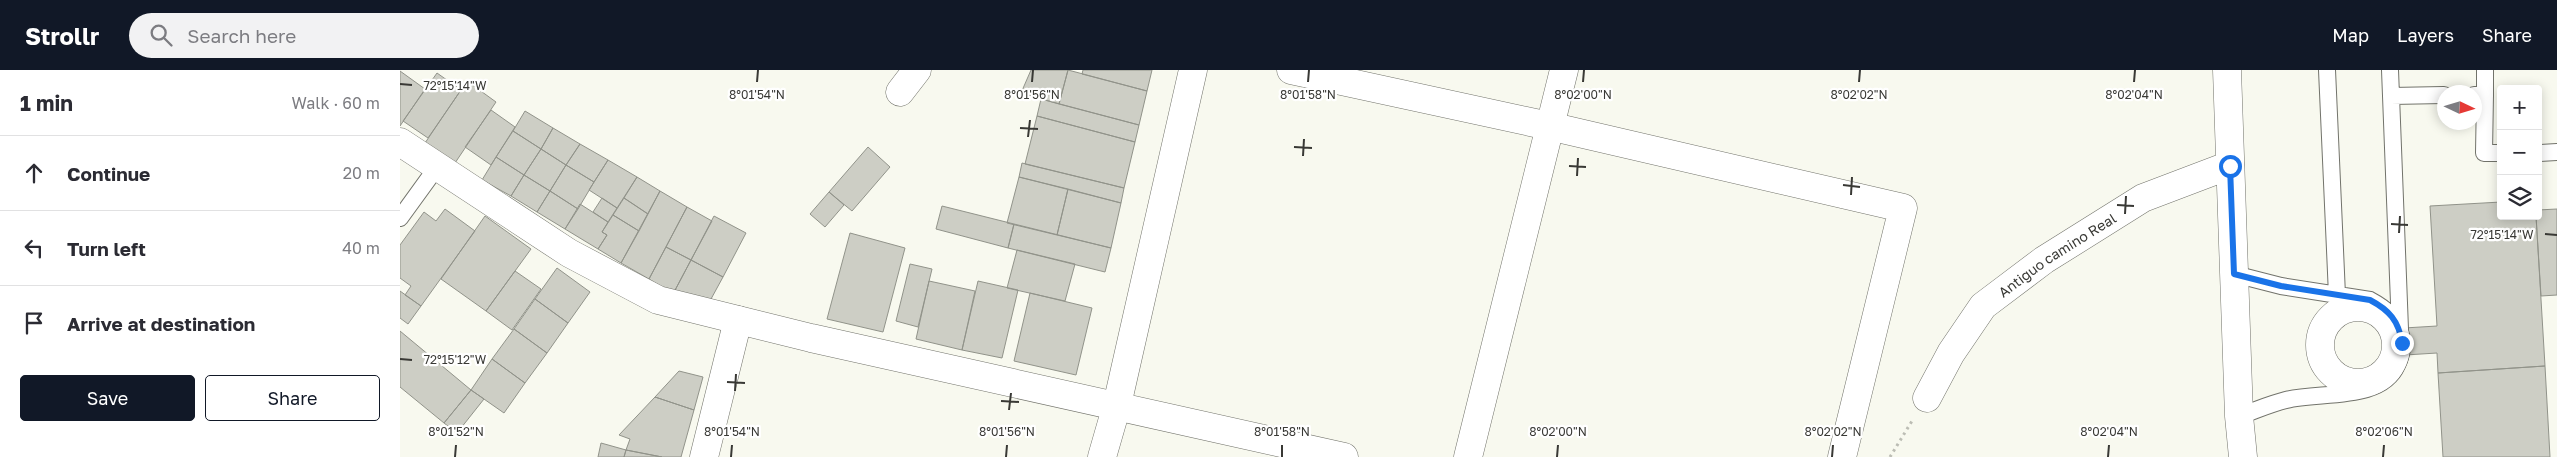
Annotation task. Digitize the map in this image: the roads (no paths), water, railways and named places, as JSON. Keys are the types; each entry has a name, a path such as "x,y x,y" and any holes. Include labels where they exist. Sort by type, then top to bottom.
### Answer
{"street":[{"path":"900,92 917,70"},
{"path":"1102,457 1117,405 1193,70"},
{"path":"1290,70 1549,126 1904,208 1842,457"},
{"path":"1468,457 1564,70"},
{"path":"2227,70 2239,416 2243,457"},
{"path":"400,142 569,253 658,300 738,320 1344,457"},
{"name":"Antiguo camino Real","path":"1927,398 1951,353 1983,306 2044,260 2143,198 2230,166"},
{"path":"704,457 738,320"}],"lane":[{"path":"2327,70 2337,295"},
{"path":"2239,416 2287,400 2370,389 2384,382 2394,371 2400,358 2402,343 2390,70"},
{"path":"2482,85 2485,70"},
{"path":"2391,96 2437,96"},
{"path":"2482,124 2484,153 2497,152"},
{"path":"2542,152 2557,152"},
{"path":"400,218 437,167"},
{"path":"2234,274 2281,286 2370,300 2393,316 2400,328"}]}
